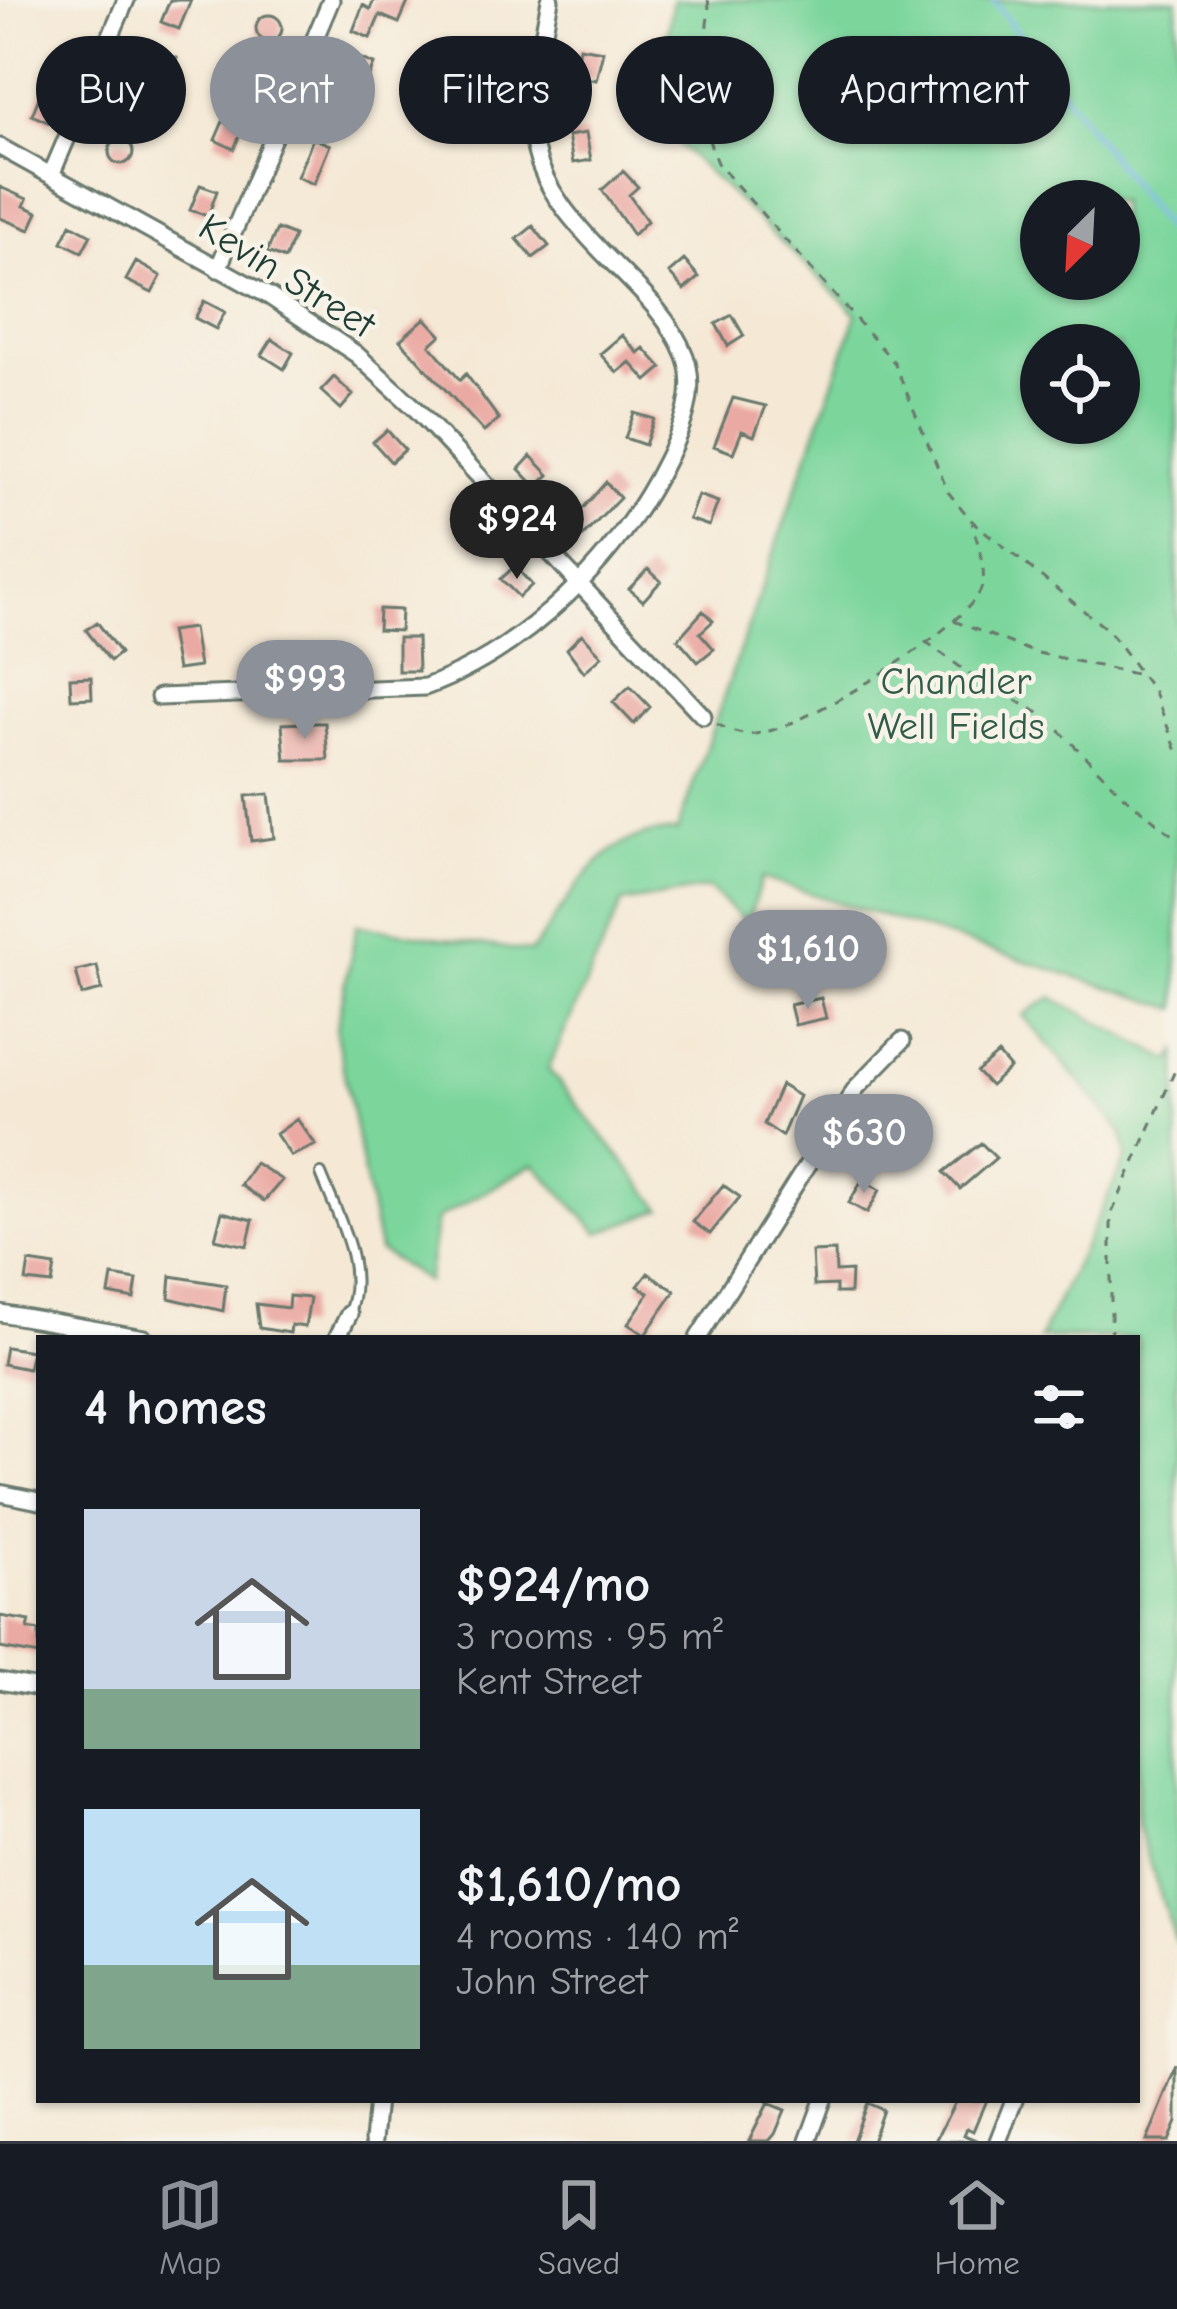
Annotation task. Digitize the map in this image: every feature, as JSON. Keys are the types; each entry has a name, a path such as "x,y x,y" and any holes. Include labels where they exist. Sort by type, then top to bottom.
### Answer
{"street":[{"path":"51,175 126,0"},
{"path":"218,269 331,0"},
{"path":"160,698 425,686 490,655 578,583 642,509 672,449 691,385 673,329 559,208 543,182 529,127 550,0"},
{"name":"Kevin Street","path":"0,147 305,318 380,374 703,716"},
{"path":"700,1335 856,1088 902,1041"},
{"path":"0,1313 127,1335"},
{"path":"338,1335 349,1314"},
{"path":"0,1493 36,1500"},
{"path":"0,1681 36,1687"},
{"path":"373,2141 377,2103"},
{"path":"808,2141 823,2103"},
{"path":"998,2141 1013,2103"}],"lane":[{"path":"321,1174 355,1268 357,1294 349,1314"}],"path":[{"path":"708,0 706,29 721,58 720,75 706,106 707,140 717,163 894,362 947,492 972,521 1109,631 1142,675 1177,751"},
{"path":"703,716 735,733 780,728 839,700 952,620 980,593 983,579 972,521"},
{"path":"952,620 1033,652 1142,675"},
{"path":"924,640 970,675 1046,717 1124,796 1177,839"},
{"path":"1111,1335 1111,1215 1177,1066"}],"green space":[{"name":"Chandler Well Fields","path":"673,0 1177,0 1177,1009 762,878 747,923 708,888 622,903 548,1069 662,1209 599,1233 534,1164 437,1219 427,1282 379,1250 336,1032 357,925 531,952 575,889 607,854 650,834 677,831 857,314 678,144 774,144 774,36 667,36"},
{"path":"1052,997 1171,1061 1177,1051 1177,1945 1140,1833 1140,1335 1041,1335 1127,1156 1122,1132 1023,1015"}],"building":[{"path":"170,0 191,0 179,29 161,22"},
{"path":"374,0 409,0 399,23 380,15 371,36 353,31 363,5 370,9"},
{"path":"274,16 281,23 280,36 258,36 259,18"},
{"path":"592,49 603,51 596,80 592,79"},
{"path":"112,144 132,147 130,161 112,161"},
{"path":"311,144 330,145 314,184 297,177"},
{"path":"569,144 588,144 591,160 573,163"},
{"path":"623,171 638,187 629,195 647,221 633,235 602,190"},
{"path":"200,185 217,191 208,216 190,210"},
{"path":"0,187 27,199 24,206 38,212 30,230 0,218"},
{"path":"71,224 91,235 82,252 62,242"},
{"path":"533,226 549,246 533,258 517,239"},
{"path":"277,229 294,236 285,259 267,252"},
{"path":"684,260 699,277 684,290 669,273"},
{"path":"136,262 161,276 152,293 126,280"},
{"path":"204,301 225,312 216,329 195,318"},
{"path":"732,315 744,336 728,346 716,324"},
{"path":"425,318 441,335 430,345 460,380 466,374 499,419 484,432 400,340"},
{"path":"622,335 638,353 644,348 662,368 647,381 630,362 617,373 600,354"},
{"path":"272,339 293,353 284,369 262,355"},
{"path":"334,377 353,395 341,409 321,391"},
{"path":"733,398 766,406 754,436 742,431 733,453 714,446"},
{"path":"634,413 654,419 645,445 625,438"},
{"path":"387,430 405,450 391,462 373,442"},
{"path":"531,456 549,475 536,487 519,469"},
{"path":"606,482 620,498 582,537 570,523"},
{"path":"698,495 718,502 709,526 689,519"},
{"path":"515,566 532,585 519,597 501,579"},
{"path":"648,569 661,581 643,601 629,589"},
{"path":"379,609 401,610 400,631 378,630"},
{"path":"703,611 713,621 700,633 714,649 698,662 678,639"},
{"path":"97,622 120,653 110,661 86,630"},
{"path":"193,628 199,667 177,670 170,631"},
{"path":"582,634 602,656 584,672 567,649"},
{"path":"398,638 417,638 418,671 398,671"},
{"path":"91,677 92,698 71,699 70,678"},
{"path":"630,686 650,707 634,724 613,702"},
{"path":"325,723 328,760 285,760 282,724"},
{"path":"269,794 274,838 251,841 246,796"},
{"path":"97,966 102,990 82,995 76,971"},
{"path":"821,998 826,1018 795,1025 790,1005"},
{"path":"998,1054 1010,1068 990,1086 977,1072"},
{"path":"781,1085 799,1096 782,1136 764,1124"},
{"path":"297,1119 316,1145 291,1156 276,1134"},
{"path":"981,1143 996,1158 960,1189 944,1172"},
{"path":"255,1163 282,1180 264,1201 240,1185"},
{"path":"862,1180 880,1190 867,1213 849,1203"},
{"path":"723,1185 740,1197 710,1234 693,1222"},
{"path":"222,1212 253,1220 247,1246 215,1239"},
{"path":"835,1251 836,1272 851,1271 850,1293 836,1293 836,1285 814,1286 812,1252"},
{"path":"29,1262 55,1266 52,1284 26,1281"},
{"path":"648,1273 675,1291 645,1335 628,1324 649,1293 638,1286"},
{"path":"112,1276 137,1280 134,1299 109,1294"},
{"path":"171,1276 226,1285 223,1311 169,1298"},
{"path":"289,1296 310,1298 305,1327 291,1325 290,1333 259,1328 256,1304 288,1308"},
{"path":"6,1347 32,1351 28,1369 3,1364"},
{"path":"0,1616 30,1621 28,1629 36,1630 36,1654 0,1648"},
{"path":"1177,2067 1177,2122 1169,2141 1147,2141"},
{"path":"768,2103 785,2110 775,2134 769,2141 749,2141"},
{"path":"867,2103 883,2110 872,2141 853,2141"},
{"path":"954,2103 985,2103 973,2131 967,2128 964,2135 978,2141 935,2141"}],"waterway":[{"path":"993,0 1177,244"}]}
